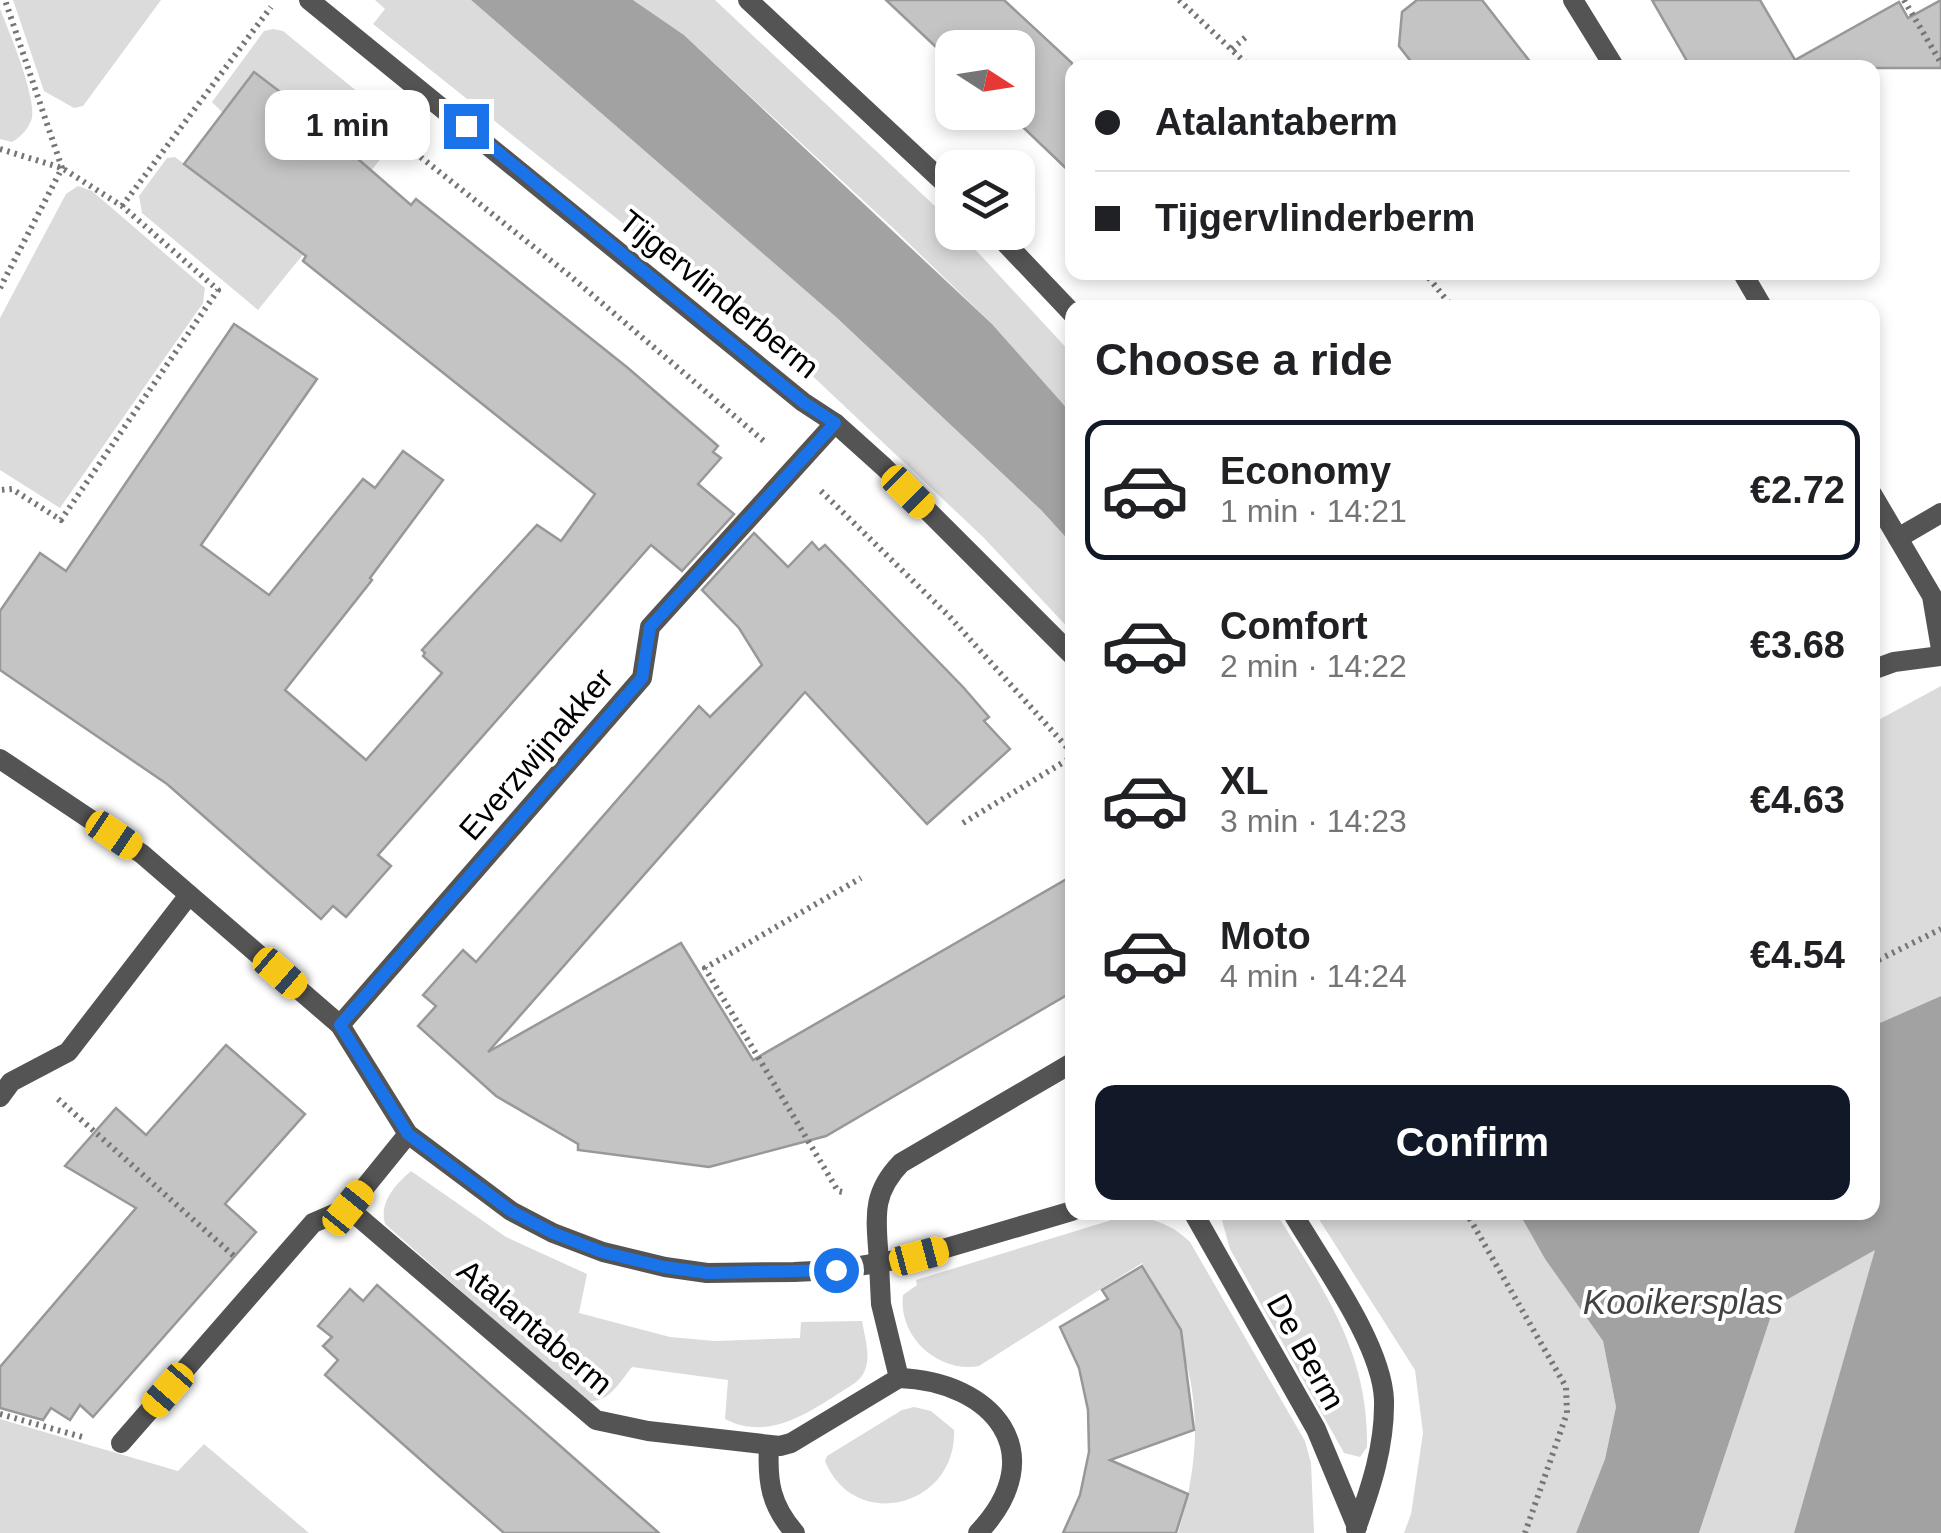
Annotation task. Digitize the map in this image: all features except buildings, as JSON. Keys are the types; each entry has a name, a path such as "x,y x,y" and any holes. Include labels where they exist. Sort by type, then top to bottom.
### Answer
{"street":[{"name":"Tijgervlinderberm","path":"309,0 803,402 835,423 1065,648"},
{"path":"748,0 935,174"},
{"path":"1572,0 1610,60"},
{"path":"1012,250 1065,305"},
{"name":"Everzwijnakker","path":"340,1025 642,678 650,627 835,423"},
{"path":"1880,508 1934,602 1941,653 1880,667"},
{"path":"1898,538 1941,513"},
{"path":"0,758 142,854 340,1025 408,1134 511,1211 553,1233 602,1252 708,1273 836,1270 962,1244 1065,1213"},
{"path":"0,1098 10,1082 68,1052 189,895"},
{"path":"978,1533 999,1505 1010,1480 1014,1458 1009,1439 991,1412 960,1390 926,1379 899,1378 881,1304 876,1204 880,1188 901,1163 1065,1068"},
{"path":"122,1444 313,1223 348,1208 408,1134"},
{"name":"Atalantaberm","path":"348,1208 587,1416 648,1431 769,1447 791,1443 899,1378"},
{"name":"De Berm","path":"1198,1220 1316,1428 1356,1530"},
{"name":"De Berm","path":"1297,1220 1364,1335 1384,1398 1378,1468 1356,1530"},
{"path":"769,1447 770,1494 779,1515 794,1533"}],"path":[{"path":"0,288 62,168 5,0"},
{"path":"122,206 277,0"},
{"path":"1179,0 1243,60"},
{"path":"1904,0 1941,63"},
{"path":"1232,49 1248,34"},
{"path":"435,102 402,143 569,274 795,468 948,616 1065,748"},
{"path":"0,149 62,168 122,206 218,290 61,520 12,489 0,490"},
{"path":"1430,280 1447,300"},
{"path":"963,822 1065,760"},
{"path":"861,878 705,968 838,1191 876,1204"},
{"path":"1880,958 1941,929"},
{"path":"24,1075 50,1092 262,1281"},
{"path":"1471,1220 1566,1387 1567,1414 1524,1533"},
{"path":"0,1414 104,1443 122,1444"}],"shaded area":[{"path":"13,0 161,0 83,106 74,108 44,91"},
{"path":"375,0 471,0 836,317 1065,536 1065,625 983,537 803,367 373,24 385,9"},
{"path":"633,0 715,0 935,206 935,250 976,250 1065,346 1065,406 992,324 684,35"},
{"path":"0,9 21,64 32,108 29,125 12,142 0,139"},
{"path":"264,31 283,31 402,128 258,310 142,213 139,196 167,158 175,157 277,233 346,142 254,72 223,113 212,102"},
{"path":"78,186 92,191 205,288 203,303 60,508 0,470 0,318 66,194"},
{"path":"1941,686 1941,996 1880,1023 1880,719"},
{"path":"411,1171 506,1237 587,1274 579,1313 670,1337 715,1341 800,1338 801,1322 862,1321 868,1356 864,1372 852,1385 807,1413 759,1427 725,1419 728,1380 632,1367 606,1396 585,1400 385,1224 386,1201"},
{"path":"1112,1220 1154,1220 1167,1225 1190,1242 1305,1441 1311,1463 1314,1533 1178,1533 1193,1460 1193,1394 1176,1330 1142,1263 979,1366 949,1364 914,1338 903,1310 903,1295 917,1285 916,1280"},
{"path":"1222,1220 1280,1220 1311,1269 1340,1324 1360,1382 1367,1447 1360,1457 1344,1453 1230,1249"},
{"path":"1319,1220 1523,1220 1545,1259 1603,1341 1616,1407 1605,1459 1576,1533 1404,1533 1411,1514 1423,1433 1415,1370"},
{"path":"1876,1249 1794,1533 1699,1533 1774,1307"},
{"path":"914,1407 931,1411 954,1430 951,1456 939,1477 922,1493 902,1501 879,1503 858,1497 839,1483 825,1461 827,1456 902,1410"},
{"path":"0,1419 178,1471 204,1444 309,1533 0,1533"}],"water":[{"path":"471,0 633,0 684,35 992,324 1065,406 1065,536 836,317"},
{"name":"Kooikersplas","path":"1941,996 1941,1533 1794,1533 1875,1250 1774,1307 1699,1533 1576,1533 1605,1459 1616,1407 1603,1341 1545,1259 1523,1220 1880,1220 1880,1023"}],"route":[{"path":"466,126 803,402 835,423 650,627 642,678 340,1025 408,1134 511,1211 553,1233 602,1252 708,1273 836,1270"}]}
